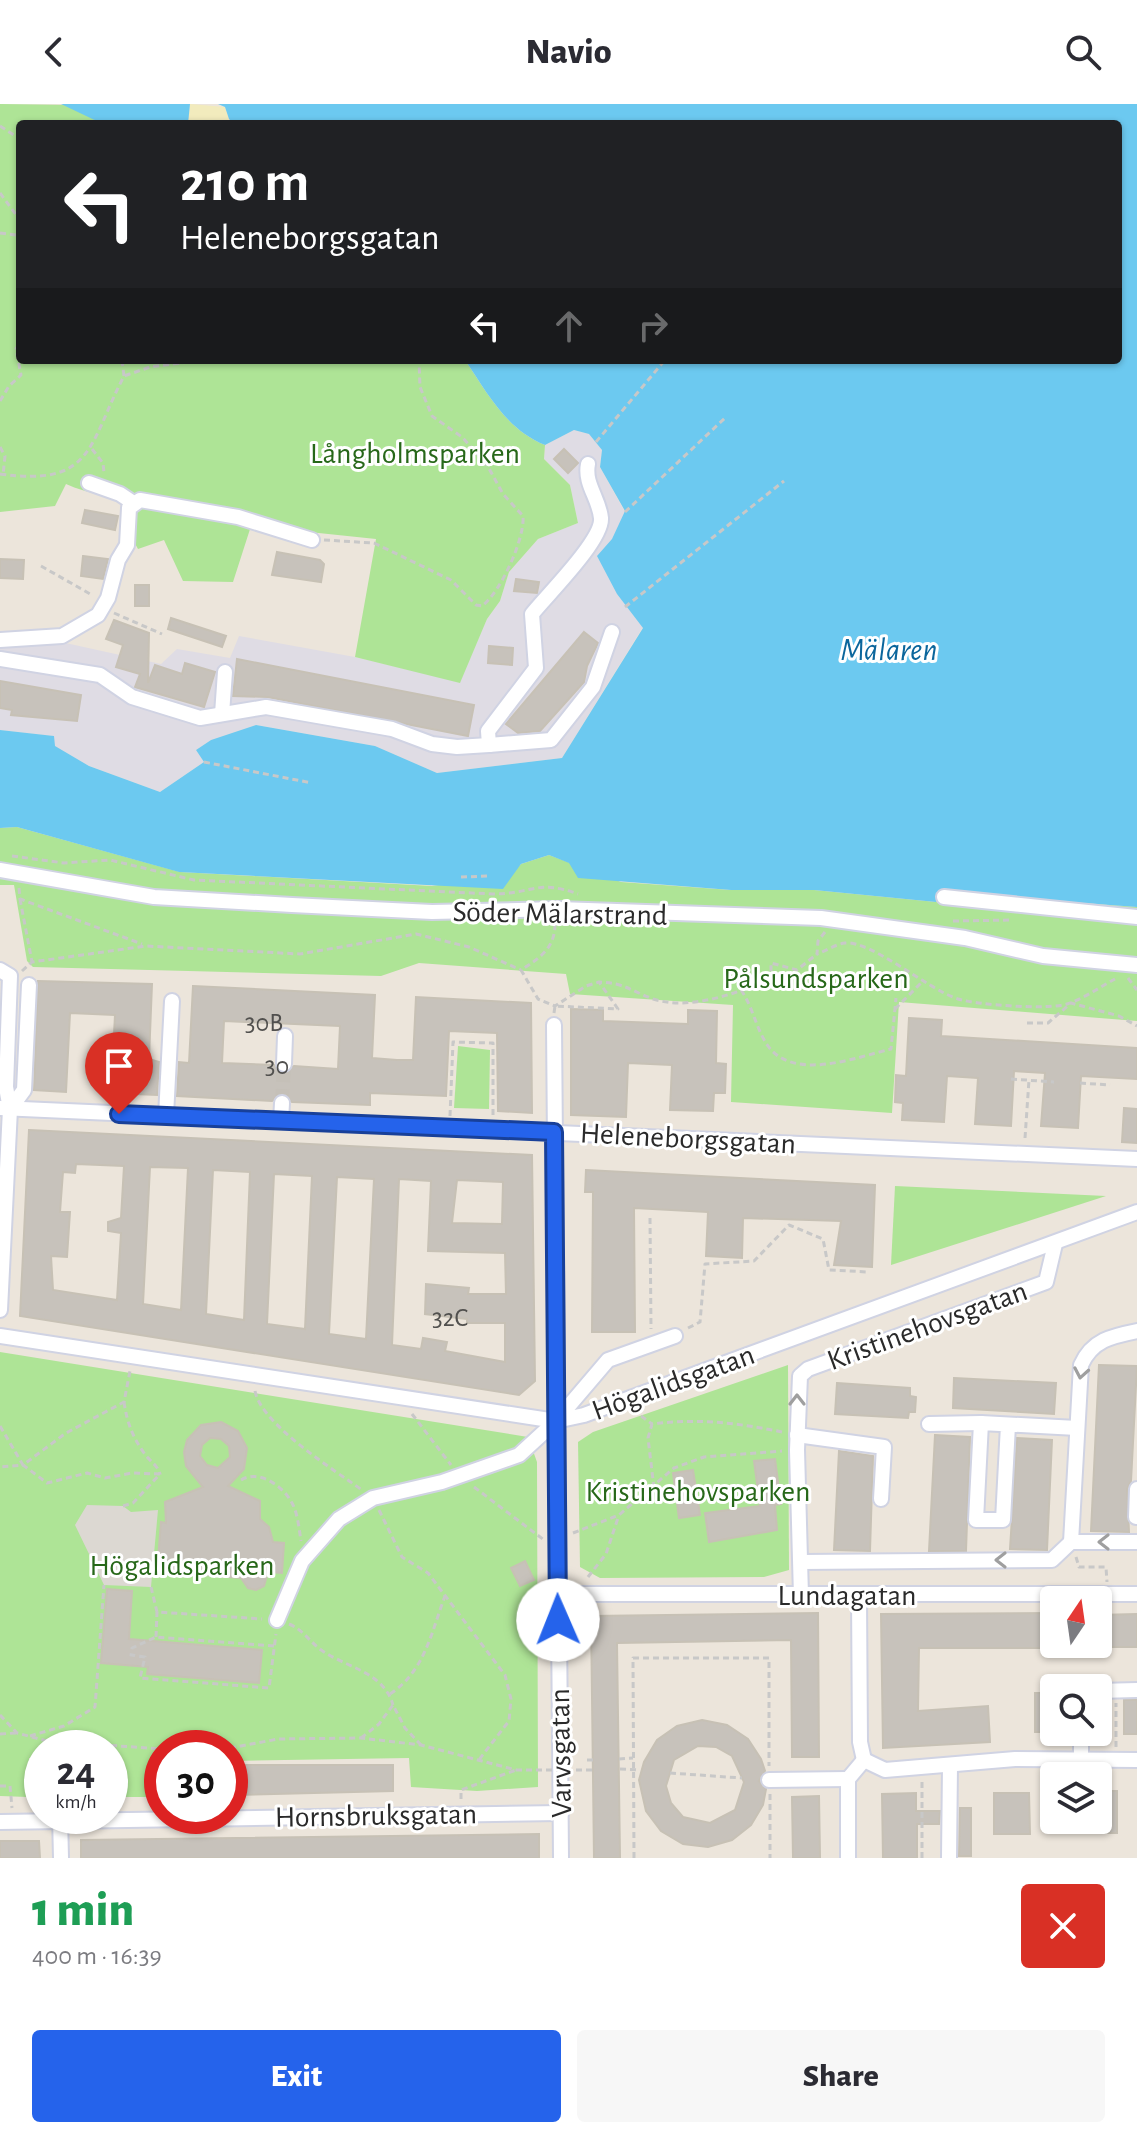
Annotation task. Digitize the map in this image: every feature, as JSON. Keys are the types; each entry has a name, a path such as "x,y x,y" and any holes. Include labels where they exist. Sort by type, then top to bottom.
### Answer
{"street":[{"path":"489,745 488,731 536,668 532,614 593,541 602,522 597,499 585,477 588,464"},
{"path":"89,483 132,502 140,500 238,517 312,540"},
{"path":"0,640 62,636 104,605 127,545 126,517 132,502"},
{"path":"0,659 100,675 132,697 200,718 266,707 392,729 432,744 457,747 551,740 593,687 612,632"},
{"path":"222,714 225,672"},
{"name":"Söder Mälarstrand","path":"0,870 154,897 432,912 558,909 821,918 965,938 1043,956 1137,963"},
{"path":"944,897 1137,917"},
{"path":"0,1310 11,972"},
{"path":"5,1108 24,1090 29,985"},
{"path":"166,1116 172,1001"},
{"name":"Varvsgatan","path":"554,1025 561,1858"},
{"path":"284,1064 285,1036"},
{"path":"281,1121 282,1103"},
{"name":"Heleneborgsgatan","path":"5,1108 1137,1159"},
{"name":"Högalidsgatan","path":"0,1336 556,1421 584,1415 1137,1212"},
{"name":"Kristinehovsgatan","path":"801,1596 797,1442 797,1386 800,1376 808,1369 1046,1282 1055,1244"},
{"path":"1071,1542 1081,1365 1087,1351 1108,1337 1137,1331"},
{"path":"277,1620 302,1561 339,1519 373,1498 442,1482 519,1455 556,1421 608,1360 675,1336"},
{"path":"929,1424 981,1423 1077,1428"},
{"path":"981,1423 976,1520 1003,1520 1008,1425"},
{"path":"797,1442 884,1447 881,1499"},
{"path":"1136,1517 1137,1489"},
{"name":"Lundagatan","path":"801,1562 1052,1560 1071,1542 1137,1542"},
{"name":"Lundagatan","path":"557,1594 1137,1594"},
{"path":"859,1596 860,1742 864,1760"},
{"path":"1112,1691 1137,1690"},
{"path":"1081,1746 1081,1758"},
{"path":"864,1760 885,1770 1081,1758 1137,1760"},
{"path":"848,1858 848,1779 864,1760"},
{"path":"949,1858 950,1766"},
{"path":"769,1780 848,1779"},
{"name":"Hornsbruksgatan","path":"128,1817 561,1813"},
{"path":"60,1834 61,1858"}],"path":[{"path":"0,193 16,215"},
{"path":"0,401 9,386 21,375 19,364"},
{"path":"0,447 5,456 1,474 39,478 65,473 92,449 124,376 122,364"},
{"path":"124,376 150,367 173,364"},
{"path":"312,540 374,543 451,580 476,605 482,606 491,600 505,569 516,559 523,516 503,494 487,465 462,437 445,422 432,416 420,387 419,364"},
{"path":"596,442 662,364"},
{"path":"625,512 725,418"},
{"path":"92,449 103,463 106,489"},
{"path":"625,607 784,481"},
{"path":"41,566 104,605 162,634"},
{"path":"204,762 312,783"},
{"name":"Söder Mälarstrand","path":"7,855 64,863 110,860 194,880 493,894"},
{"path":"461,877 488,876"},
{"path":"17,880 32,962"},
{"path":"20,899 146,946"},
{"path":"945,920 1010,921 1033,907"},
{"path":"521,970 543,956 555,938 555,920"},
{"path":"817,954 818,941 827,929"},
{"path":"11,972 32,962 146,946 300,954 416,934 469,947 521,970 538,999 555,1006 586,986 599,982 626,984 655,1000 714,1001 771,979 771,963 797,970 817,954 844,943 861,944 956,999 982,1005 1057,1007 1071,1003 1119,1016 1137,1026"},
{"path":"1027,1023 1048,1023 1071,1003 1124,974 1137,990"},
{"path":"895,1009 923,981"},
{"path":"572,1007 618,1009 599,982"},
{"path":"741,990 752,1006 769,1047 796,1064 838,1062 891,1049 896,998"},
{"path":"450,1128 453,1042 493,1043 493,1130"},
{"path":"1011,1079 1054,1082"},
{"path":"1024,1154 1029,1080"},
{"path":"1080,1083 1110,1085"},
{"path":"650,1218 651,1345"},
{"path":"675,1336 700,1322 705,1264 754,1261 789,1225 823,1239 829,1270 868,1272"},
{"path":"129,1374 124,1402 127,1426 147,1457 158,1465 160,1474"},
{"path":"253,1375 257,1402 289,1434 373,1498 402,1557 428,1573 500,1667 511,1699 509,1721 478,1761"},
{"path":"0,1467 23,1465 66,1433 124,1402"},
{"path":"634,1413 652,1424 686,1420 721,1421 797,1442"},
{"path":"652,1424 648,1438 654,1488"},
{"path":"0,1426 23,1465 47,1483 87,1473 105,1478 132,1473 160,1474"},
{"path":"556,1540 619,1515 674,1468 704,1457 797,1442"},
{"path":"123,1506 133,1503 160,1474"},
{"path":"241,1480 253,1475 262,1476 292,1502 302,1561"},
{"path":"588,1577 606,1554 619,1515"},
{"path":"1079,1567 1106,1567 1107,1580"},
{"path":"50,1730 64,1726 95,1707 104,1585"},
{"path":"151,1587 157,1612 156,1637"},
{"path":"390,1694 413,1674 426,1654 445,1596"},
{"path":"157,1612 277,1620 301,1629 327,1653 371,1675 390,1694 405,1728 421,1745"},
{"path":"274,1646 156,1637 132,1648 131,1655 145,1657 140,1678 269,1688 274,1646 277,1620"},
{"path":"634,1858 633,1658 769,1658 770,1858"},
{"path":"1115,1759 1116,1701"},
{"path":"361,1738 379,1724 393,1705"},
{"path":"0,1715 17,1733"},
{"path":"0,1734 24,1735"},
{"path":"248,1745 278,1739 361,1738 421,1745 516,1770 592,1770"},
{"path":"619,1759 633,1758"},
{"path":"587,1760 593,1760"},
{"path":"921,1768 922,1858"},
{"path":"620,1769 640,1770"},
{"path":"461,1790 516,1770"},
{"path":"670,1773 742,1778"},
{"path":"0,1786 10,1786 6,1822"}],"shaded area":[{"path":"574,430 589,434 602,450 600,467 625,512 617,594 643,627 562,758 437,773 375,746 256,725 211,740 196,750 204,762 160,792 89,766 54,746 53,736 0,730 0,646 61,642 161,664 177,649 230,658 239,636 355,657 460,682 487,619 500,601 509,572 538,539 578,523 570,485 544,459 545,445"},
{"path":"87,1505 123,1506 131,1512 158,1510 151,1587 104,1585 75,1525"}],"green space":[{"name":"Långholmsparken","path":"0,104 68,105 96,120 16,120 16,364 468,364 509,420 519,430 545,445 544,459 570,485 578,523 538,539 509,572 500,601 487,619 460,683 355,657 376,539 251,526 233,582 183,581 164,540 138,549 132,538 133,508 117,501 66,484 55,506 0,512"},
{"name":"Pålsundsparken","path":"17,827 180,872 432,886 510,875 521,864 549,855 621,882 731,890 814,890 936,902 937,892 1137,907 1137,1021 899,1002 892,1113 731,1102 733,1005 570,994 566,974 419,963 381,976 33,967 27,961 14,885 0,885 0,828"},
{"path":"458,1046 490,1050 489,1109 454,1108"},
{"path":"895,1186 1106,1196 891,1265"},
{"name":"Högalidsparken","path":"0,1352 528,1437 537,1462 538,1787 477,1791 411,1787 409,1758 248,1761 248,1730 144,1730 144,1797 128,1797 128,1730 24,1730 24,1797 0,1796"},
{"name":"Kristinehovsparken","path":"788,1365 789,1570 764,1577 600,1578 580,1567 578,1442 593,1432"}],"sand":[{"path":"190,104 225,107 229,119 229,120 188,120"}],"water":[{"path":"61,104 190,104 188,120 95,120"},
{"name":"Mälaren","path":"218,104 1137,104 1137,907 937,892 936,902 814,890 731,890 578,878 569,863 549,855 521,864 503,889 179,872 17,827 0,828 0,730 54,736 55,746 89,766 160,792 204,762 196,750 211,740 256,725 375,746 437,773 562,758 643,628 617,594 597,556 612,539 625,511 600,467 602,450 589,434 574,430 545,445 531,438 499,409 468,364 1122,364 1122,120 230,120 225,107"}],"building":[{"path":"564,449 578,463 568,473 554,459"},
{"path":"85,510 118,516 115,530 82,523"},
{"path":"277,552 320,560 324,564 321,582 272,575"},
{"path":"83,556 108,559 103,579 81,576"},
{"path":"0,559 24,560 23,579 0,578"},
{"path":"516,579 539,582 537,593 514,591"},
{"path":"135,585 149,585 149,606 135,606"},
{"path":"171,618 226,636 222,647 168,629"},
{"path":"114,620 149,633 148,683 155,665 182,674 185,663 215,672 204,707 135,687 140,674 116,667 123,645 106,639"},
{"path":"584,632 598,643 587,666 584,682 540,731 518,733 506,724"},
{"path":"489,646 513,648 512,665 488,663"},
{"path":"237,659 474,705 468,736 268,697 233,696"},
{"path":"0,681 81,695 77,721 11,715 12,710 0,708"},
{"path":"38,981 152,984 149,1059 159,1062 157,1095 111,1093 115,1015 70,1013 66,1092 34,1090"},
{"path":"193,986 375,995 372,1058 397,1060 413,1060 416,997 531,1003 532,1113 498,1111 497,1033 449,1031 446,1096 370,1093 370,1105 292,1102 282,1093 272,1101 177,1096 179,1062 189,1063","holes":["224,1021 340,1026 338,1069 294,1066 283,1074 274,1065 222,1063"]},
{"path":"571,1009 603,1010 603,1021 688,1024 688,1010 717,1011 716,1063 726,1064 725,1093 714,1093 713,1111 670,1110 672,1065 628,1063 626,1117 571,1115"},
{"path":"909,1018 942,1020 941,1036 1137,1048 1137,1079 1081,1076 1078,1128 1041,1126 1045,1073 1014,1071 1011,1126 975,1124 978,1078 947,1076 944,1122 902,1120 903,1103 895,1102 896,1075 906,1076"},
{"path":"1124,1108 1137,1109 1137,1143 1122,1142"},
{"path":"29,1130 532,1155 535,1381 519,1395 20,1316","holes":["76,1164 124,1166 121,1218 108,1222 108,1231 121,1233 117,1300 53,1290 51,1256 67,1257 70,1212 60,1212 63,1172 75,1173","150,1167 188,1168 181,1310 143,1304","213,1170 250,1172 244,1320 206,1314","274,1174 312,1176 305,1329 267,1324","337,1177 374,1179 366,1339 329,1334","399,1179 431,1181 428,1251 505,1253 506,1294 468,1294 469,1288 426,1284 425,1314 467,1319 467,1323 505,1323 505,1362 445,1351 447,1342 423,1338 421,1349 392,1345","457,1180 503,1182 502,1224 452,1223"]},
{"path":"586,1170 875,1185 872,1267 834,1265 841,1221 743,1218 742,1258 706,1256 708,1212 634,1208 635,1332 592,1332 593,1192 585,1192"},
{"path":"1099,1365 1137,1366 1131,1481 1127,1489 1129,1532 1091,1531"},
{"path":"954,1378 1056,1383 1054,1414 953,1408"},
{"path":"837,1383 910,1388 910,1396 916,1397 915,1412 909,1412 908,1418 835,1414"},
{"path":"221,1422 238,1431 247,1448 244,1469 228,1486 260,1501 260,1519 269,1527 273,1542 284,1543 282,1573 268,1572 264,1586 256,1590 248,1588 241,1578 157,1571 161,1522 166,1523 165,1502 203,1487 186,1466 184,1452 187,1440 201,1425","holes":["210,1438 221,1439 229,1446 230,1457 218,1468 207,1465 200,1456 202,1445"]},
{"path":"935,1435 970,1437 966,1551 929,1551"},
{"path":"1017,1438 1052,1440 1047,1550 1010,1549"},
{"path":"839,1451 873,1456 870,1551 834,1550"},
{"path":"775,1459 781,1504 775,1505 777,1530 709,1542 705,1513 760,1506 754,1461"},
{"path":"693,1470 700,1515 679,1518 673,1473"},
{"path":"525,1561 534,1580 520,1586 511,1568"},
{"path":"107,1589 132,1591 129,1639 262,1650 259,1683 147,1674 148,1667 101,1663"},
{"path":"818,1613 819,1757 792,1757 791,1640 617,1643 620,1858 594,1858 591,1616"},
{"path":"1040,1613 1040,1648 919,1648 918,1711 988,1706 990,1742 883,1748 881,1614"},
{"path":"1137,1614 1137,1647 1112,1647 1112,1615"},
{"path":"1035,1693 1040,1693 1040,1732 1035,1732"},
{"path":"1124,1700 1137,1700 1137,1734 1124,1734"},
{"path":"702,1720 727,1725 748,1739 761,1759 765,1771 759,1781 766,1789 763,1805 751,1825 732,1840 708,1847 683,1844 661,1831 646,1811 639,1780 644,1762 657,1740 677,1726","holes":["698,1746 716,1747 732,1756 744,1782 735,1810 710,1823 683,1817 671,1803 666,1786 674,1760"]},
{"path":"248,1765 393,1765 393,1791 248,1795"},
{"path":"1112,1791 1117,1791 1117,1833 1112,1833"},
{"path":"916,1793 916,1811 940,1811 939,1824 917,1824 917,1858 883,1858 882,1794"},
{"path":"994,1793 1029,1793 1030,1834 994,1834"},
{"path":"819,1796 820,1858 793,1858 792,1797"},
{"path":"960,1808 971,1808 971,1856 959,1856"},
{"path":"539,1834 539,1858 81,1858 81,1840"},
{"path":"0,1841 39,1841 40,1858 0,1858"}],"tunnel":[{"path":"282,1103 284,1064"}],"route":[{"path":"119,1114 554,1132 558,1620"}]}
